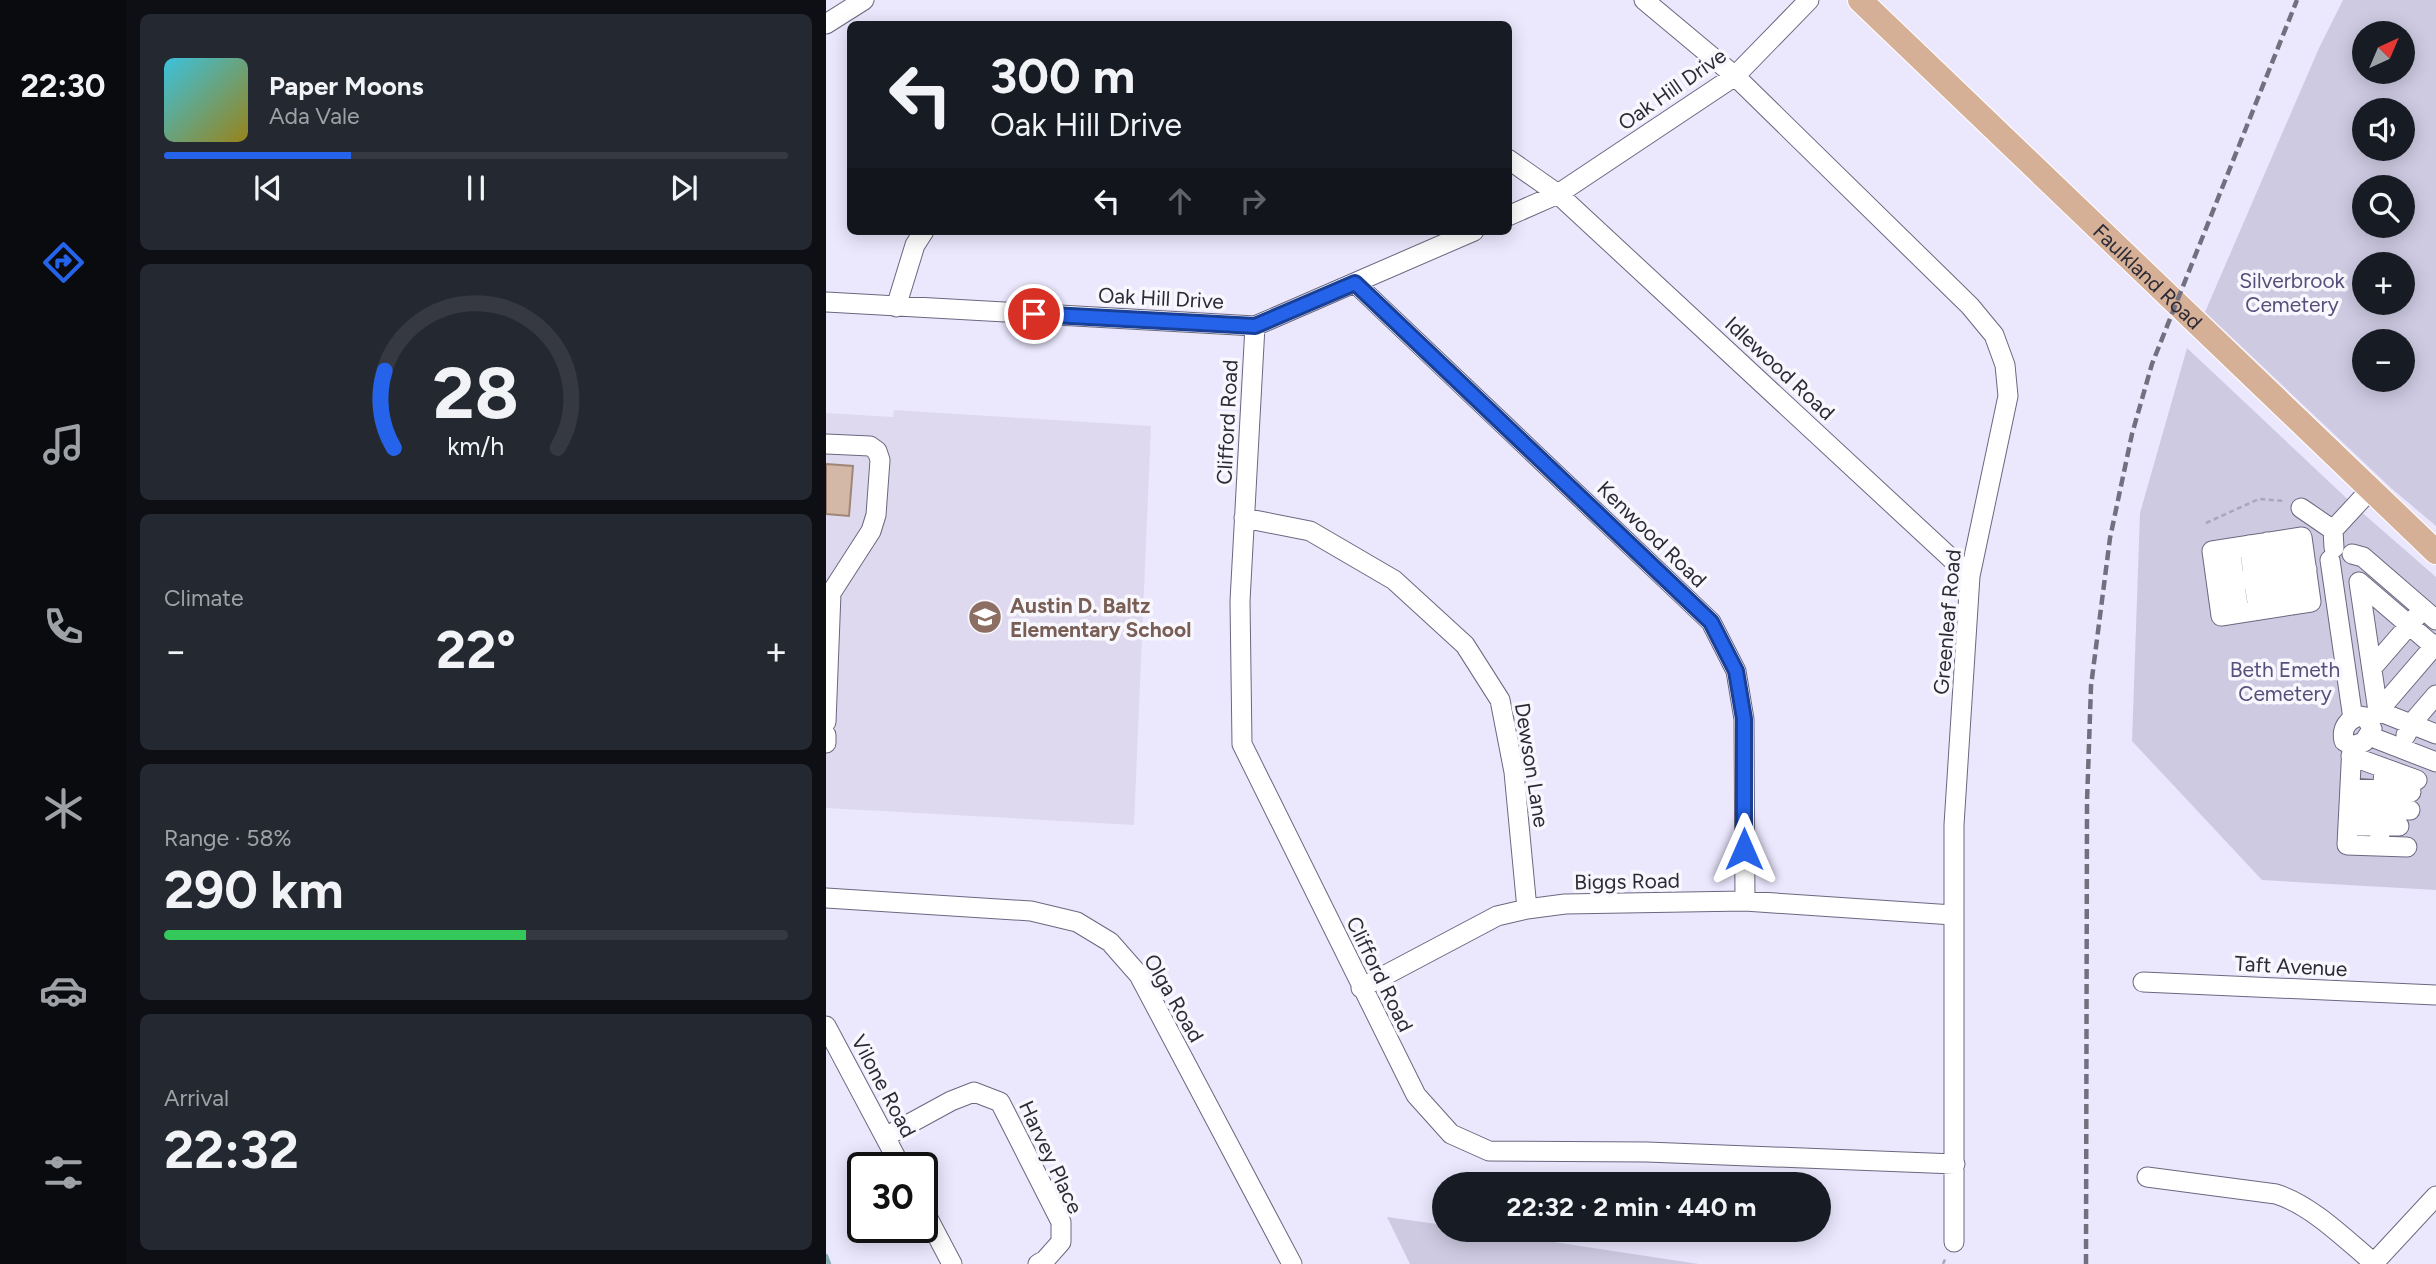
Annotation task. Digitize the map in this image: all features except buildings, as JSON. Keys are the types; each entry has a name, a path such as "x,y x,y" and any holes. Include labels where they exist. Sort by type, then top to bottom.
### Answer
{"main road":[{"name":"Faulkland Road","path":"1860,0 2436,552"}],"street":[{"path":"826,24 864,0"},
{"name":"Greenleaf Road","path":"1644,0 1735,76 1970,306 1994,335 2005,365 2008,396 1970,576 1954,825 1954,1242"},
{"name":"Oak Hill Drive","path":"1512,214 1558,194 1735,76 1809,0"},
{"name":"Idlewood Road","path":"1512,162 1558,194 1970,576"},
{"path":"896,307 915,245 921,235"},
{"name":"Oak Hill Drive","path":"826,302 1255,326 1465,235"},
{"name":"Kenwood Road","path":"1355,283 1711,622 1736,671 1744,719 1745,901"},
{"name":"Clifford Road","path":"1255,326 1240,601 1242,744 1416,1096 1451,1134 1489,1151 1647,1152 1955,1164"},
{"path":"826,444 870,446 877,451 880,460 876,516 871,531 831,585 826,722"},
{"path":"2337,554 2370,490"},
{"path":"2301,508 2337,554 2355,734 2384,768 2397,804 2379,846"},
{"name":"Dewson Lane","path":"1244,518 1310,531 1394,580 1465,645 1500,700 1514,772 1527,909"},
{"path":"2257,544 2269,577"},
{"path":"2257,544 2269,577 2266,609"},
{"path":"2257,544 2212,551 2269,577 2311,602 2221,616 2269,577 2337,554 2363,557 2430,614 2409,625 2372,668"},
{"path":"2355,734 2435,646 2360,582 2372,668 2355,734 2347,845 2407,847"},
{"path":"2366,625 2398,588"},
{"path":"2400,748 2411,724 2436,695"},
{"path":"2355,734 2411,724 2436,734"},
{"path":"2355,734 2436,762"},
{"path":"826,735 826,743"},
{"path":"2384,768 2397,804"},
{"path":"2349,807 2397,804"},
{"path":"2349,807 2397,804"},
{"name":"Olga Road","path":"826,898 1031,911 1077,922 1110,942 1139,975 1292,1264"},
{"name":"Biggs Road","path":"1361,988 1497,916 1565,904 1745,901 1953,915"},
{"name":"Taft Avenue","path":"2143,982 2436,995"},
{"name":"Vilone Road","path":"826,1026 893,1152"},
{"name":"Harvey Place","path":"885,1137 951,1101 974,1092 1000,1102 1061,1222 1061,1242 1038,1264"},
{"path":"2147,1177 2276,1194 2288,1198 2374,1264 2436,1196"},
{"path":"938,1238 952,1264"}],"path":[{"path":"2206,523 2259,499 2282,500 2301,508"}],"shaded area":[{"name":"Austin D. Baltz Elementary School","path":"894,410 1151,426 1134,825 826,808 826,413 893,417"}],"green space":[{"name":"Silverbrook Cemetery","path":"2343,0 2436,0 2436,526 2391,488 2205,312 2319,48"},
{"name":"Beth Emeth Cemetery","path":"2187,348 2358,509 2436,577 2436,890 2262,880 2132,741 2140,513"},
{"path":"1387,1217 1432,1223 1432,1242 1554,1242 1699,1264 1410,1264"}],"waterway":[{"path":"826,1256 829,1264"}],"railway":[{"path":"2086,1264 2087,802 2091,686 2110,538 2132,434 2152,364 2297,0"}],"place":[{"name":"Austin D. Baltz Elementary School","path":"985,617"}],"route":[{"path":"1034,314 1255,326 1355,283 1711,622 1736,671 1744,719 1744,849"}]}
